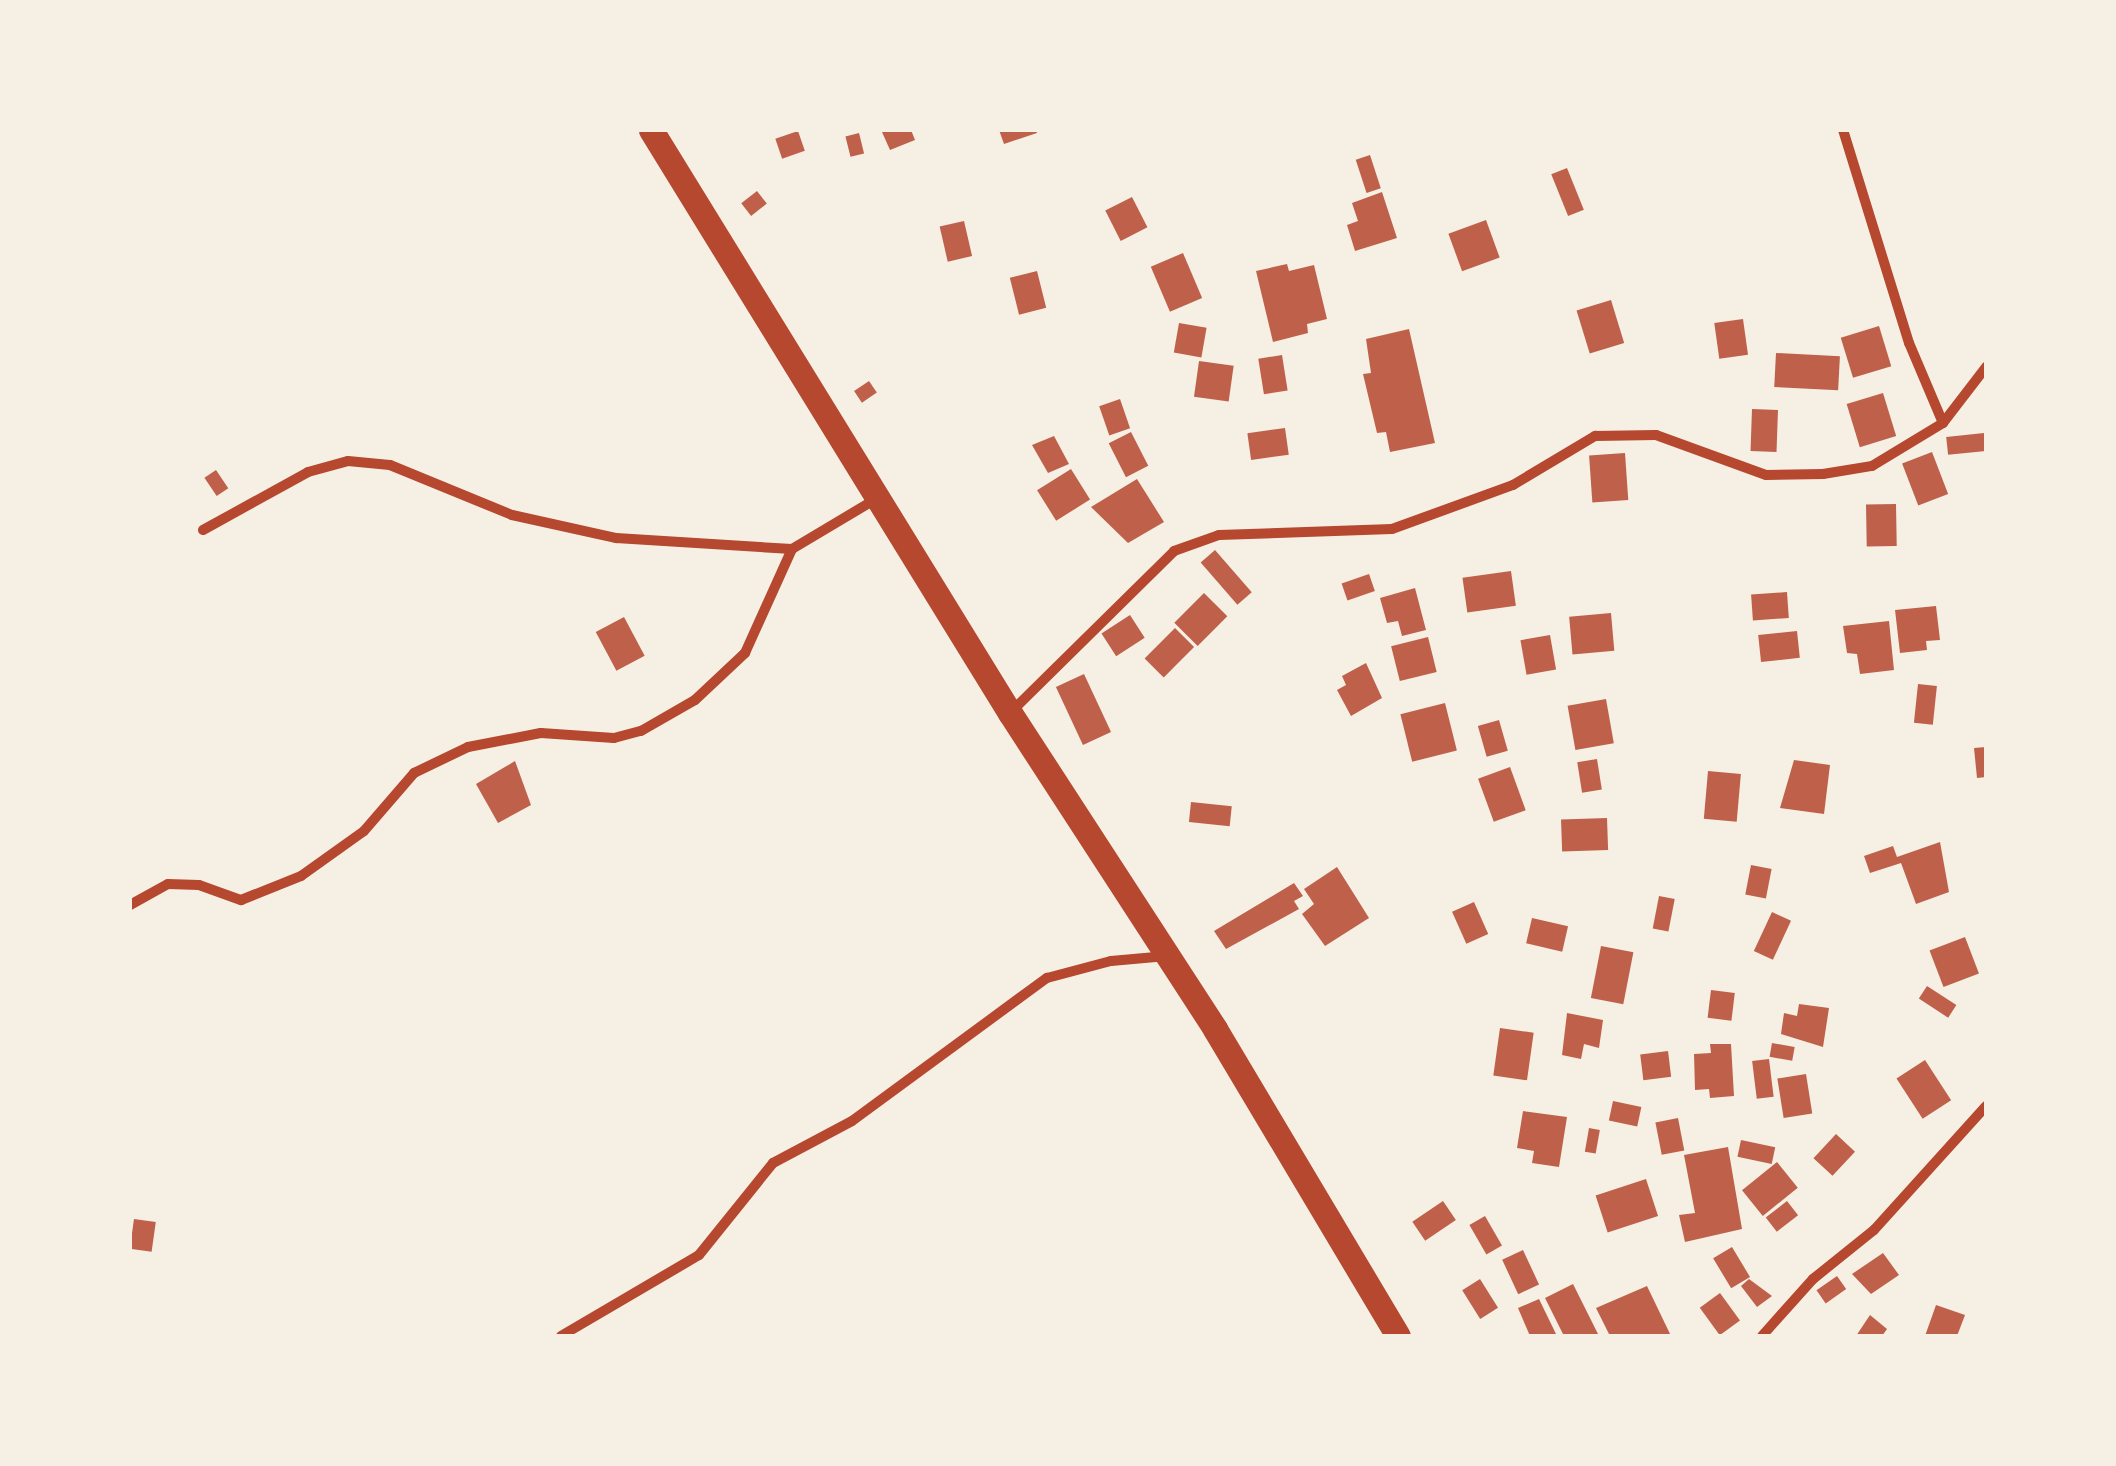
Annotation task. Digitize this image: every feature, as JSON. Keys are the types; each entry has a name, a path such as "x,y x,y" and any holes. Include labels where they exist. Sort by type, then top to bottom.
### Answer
{"main road":[{"path":"651,130 876,499 1168,956 1398,1336"}],"street":[{"path":"1843,130 1909,343 1943,424"},
{"path":"1010,713 1106,612 1174,551 1219,535 1392,529 1512,485 1595,436 1656,435 1766,474 1822,474 1872,466 1943,424 1986,367"},
{"path":"203,530 308,472 348,461 390,464 512,515 616,538 792,549 876,499"},
{"path":"130,905 168,884 198,885 241,900 301,876 364,831 414,774 468,747 541,733 614,738 642,731 696,700 745,653 792,549"},
{"path":"561,1336 699,1255 773,1163 852,1121 1047,978 1111,961 1168,956"},
{"path":"1762,1336 1813,1280 1874,1230 1986,1106"}],"building":[{"path":"911,130 915,140 890,150 882,132"},
{"path":"999,130 1036,130 1037,133 1004,144"},
{"path":"798,131 805,151 782,159 775,139"},
{"path":"859,133 864,153 850,157 845,136"},
{"path":"1370,155 1381,188 1367,193 1356,160"},
{"path":"1567,168 1584,210 1568,216 1551,174"},
{"path":"757,191 767,204 751,216 741,203"},
{"path":"1382,192 1397,238 1355,251 1347,225 1358,221 1352,203"},
{"path":"1132,197 1147,227 1121,241 1105,211"},
{"path":"1486,220 1500,258 1462,271 1448,234"},
{"path":"964,221 972,256 948,262 940,227"},
{"path":"1183,253 1202,298 1170,312 1151,267"},
{"path":"1287,264 1289,271 1314,265 1327,319 1307,324 1308,333 1273,342 1256,271"},
{"path":"1037,271 1046,308 1019,315 1010,278"},
{"path":"1611,300 1624,343 1590,354 1577,311"},
{"path":"1743,319 1748,355 1719,359 1714,323"},
{"path":"1179,323 1207,328 1201,357 1174,353"},
{"path":"1879,326 1891,366 1853,378 1841,338"},
{"path":"1409,329 1435,443 1390,452 1386,432 1377,433 1363,374 1371,373 1366,339"},
{"path":"1776,353 1840,356 1838,390 1774,387"},
{"path":"1282,355 1288,391 1264,394 1258,359"},
{"path":"1199,361 1234,366 1229,402 1194,397"},
{"path":"869,381 877,393 862,403 854,391"},
{"path":"1883,393 1896,436 1860,447 1847,404"},
{"path":"1120,399 1130,428 1109,435 1099,406"},
{"path":"1752,409 1778,410 1777,452 1751,451"},
{"path":"1285,428 1289,455 1251,460 1247,433"},
{"path":"1131,432 1148,466 1126,477 1109,443"},
{"path":"1984,433 1986,451 1948,455 1946,437"},
{"path":"1054,436 1069,464 1048,473 1032,445"},
{"path":"1932,452 1948,494 1918,505 1902,463"},
{"path":"1625,453 1628,500 1592,502 1589,456"},
{"path":"1071,469 1090,500 1056,521 1037,490"},
{"path":"216,470 228,488 217,496 204,478"},
{"path":"1137,479 1164,522 1128,543 1091,507"},
{"path":"1896,504 1897,546 1867,547 1866,505"},
{"path":"1215,550 1252,592 1237,605 1201,562"},
{"path":"1511,571 1516,606 1467,612 1462,578"},
{"path":"1369,574 1375,591 1347,600 1342,583"},
{"path":"1415,588 1426,630 1402,636 1398,621 1387,623 1380,598"},
{"path":"1787,592 1789,618 1753,620 1751,595"},
{"path":"1204,593 1227,616 1198,646 1174,623"},
{"path":"1936,606 1940,640 1926,641 1927,650 1900,653 1895,610"},
{"path":"1611,613 1614,651 1572,655 1569,617"},
{"path":"1130,615 1145,638 1116,656 1101,634"},
{"path":"624,617 645,656 616,671 596,632"},
{"path":"1889,621 1894,670 1860,674 1857,654 1847,653 1843,626"},
{"path":"1175,628 1194,647 1164,677 1145,658"},
{"path":"1797,631 1800,658 1761,662 1758,635"},
{"path":"1550,635 1556,669 1527,675 1520,640"},
{"path":"1428,637 1437,672 1400,681 1391,646"},
{"path":"1366,663 1382,698 1351,716 1337,690 1346,685 1342,676"},
{"path":"1084,674 1111,732 1083,745 1056,687"},
{"path":"1918,684 1937,686 1933,725 1914,723"},
{"path":"1606,699 1614,743 1575,750 1568,706"},
{"path":"1445,703 1457,751 1412,762 1400,714"},
{"path":"1499,720 1508,751 1487,757 1478,726"},
{"path":"1986,747 1986,777 1977,778 1974,748"},
{"path":"1597,759 1602,790 1582,793 1577,762"},
{"path":"1794,760 1830,765 1824,814 1780,808"},
{"path":"515,761 531,805 498,823 476,784"},
{"path":"1510,767 1526,810 1494,822 1478,779"},
{"path":"1708,771 1741,774 1737,822 1704,819"},
{"path":"1191,802 1232,806 1230,826 1189,822"},
{"path":"1607,818 1608,850 1562,852 1561,820"},
{"path":"1940,842 1949,892 1916,904 1901,863 1870,873 1864,856 1893,846 1897,857"},
{"path":"1751,865 1772,869 1766,898 1745,894"},
{"path":"1337,867 1369,918 1325,946 1302,914 1314,904 1304,889"},
{"path":"1294,883 1303,896 1294,901 1299,909 1226,949 1214,931"},
{"path":"1659,896 1675,899 1668,931 1653,928"},
{"path":"1474,902 1488,934 1466,944 1452,912"},
{"path":"1772,912 1791,921 1773,960 1754,951"},
{"path":"1532,918 1568,926 1562,952 1526,943"},
{"path":"1965,937 1979,973 1944,987 1930,951"},
{"path":"1601,946 1633,952 1623,1004 1591,998"},
{"path":"1927,986 1956,1005 1948,1018 1919,999"},
{"path":"1711,990 1735,993 1731,1021 1708,1018"},
{"path":"1799,1004 1829,1008 1823,1047 1781,1034 1784,1013 1797,1016"},
{"path":"1567,1013 1603,1020 1599,1048 1584,1044 1581,1059 1562,1055"},
{"path":"1500,1028 1534,1033 1527,1080 1493,1076"},
{"path":"1772,1043 1795,1047 1792,1061 1770,1057"},
{"path":"1710,1044 1731,1044 1734,1096 1710,1098 1709,1089 1695,1090 1694,1054 1711,1053"},
{"path":"1668,1051 1671,1077 1643,1080 1640,1054"},
{"path":"1769,1059 1774,1097 1757,1099 1752,1061"},
{"path":"1925,1060 1951,1100 1923,1119 1896,1079"},
{"path":"1806,1074 1812,1114 1784,1118 1777,1079"},
{"path":"1613,1101 1641,1107 1637,1127 1609,1121"},
{"path":"1523,1111 1567,1117 1559,1167 1532,1163 1534,1151 1517,1148"},
{"path":"1678,1118 1684,1150 1662,1155 1655,1122"},
{"path":"1589,1128 1600,1130 1596,1154 1585,1152"},
{"path":"1836,1134 1855,1152 1833,1176 1813,1158"},
{"path":"1741,1140 1775,1147 1772,1164 1737,1157"},
{"path":"1728,1147 1742,1229 1685,1242 1679,1215 1695,1213 1684,1155"},
{"path":"1777,1162 1798,1188 1763,1216 1742,1190"},
{"path":"1646,1179 1658,1216 1608,1232 1596,1195"},
{"path":"1443,1201 1456,1220 1425,1241 1412,1222"},
{"path":"1787,1201 1798,1215 1777,1232 1766,1218"},
{"path":"1485,1216 1502,1245 1486,1254 1469,1225"},
{"path":"134,1219 156,1222 152,1252 130,1249"},
{"path":"1732,1247 1750,1277 1731,1288 1713,1258"},
{"path":"1523,1250 1539,1284 1518,1294 1502,1260"},
{"path":"1883,1253 1899,1275 1871,1294 1852,1274"},
{"path":"1837,1276 1846,1289 1826,1303 1817,1290"},
{"path":"1480,1279 1498,1308 1480,1319 1462,1290"},
{"path":"1749,1279 1772,1296 1757,1307 1741,1286"},
{"path":"1573,1284 1599,1336 1564,1336 1545,1298"},
{"path":"1647,1286 1671,1336 1610,1336 1596,1308"},
{"path":"1720,1293 1740,1321 1720,1335 1700,1308"},
{"path":"1539,1299 1556,1334 1530,1336 1518,1308"},
{"path":"1936,1305 1965,1315 1957,1336 1925,1336"},
{"path":"1870,1315 1887,1329 1882,1336 1856,1336"}]}
